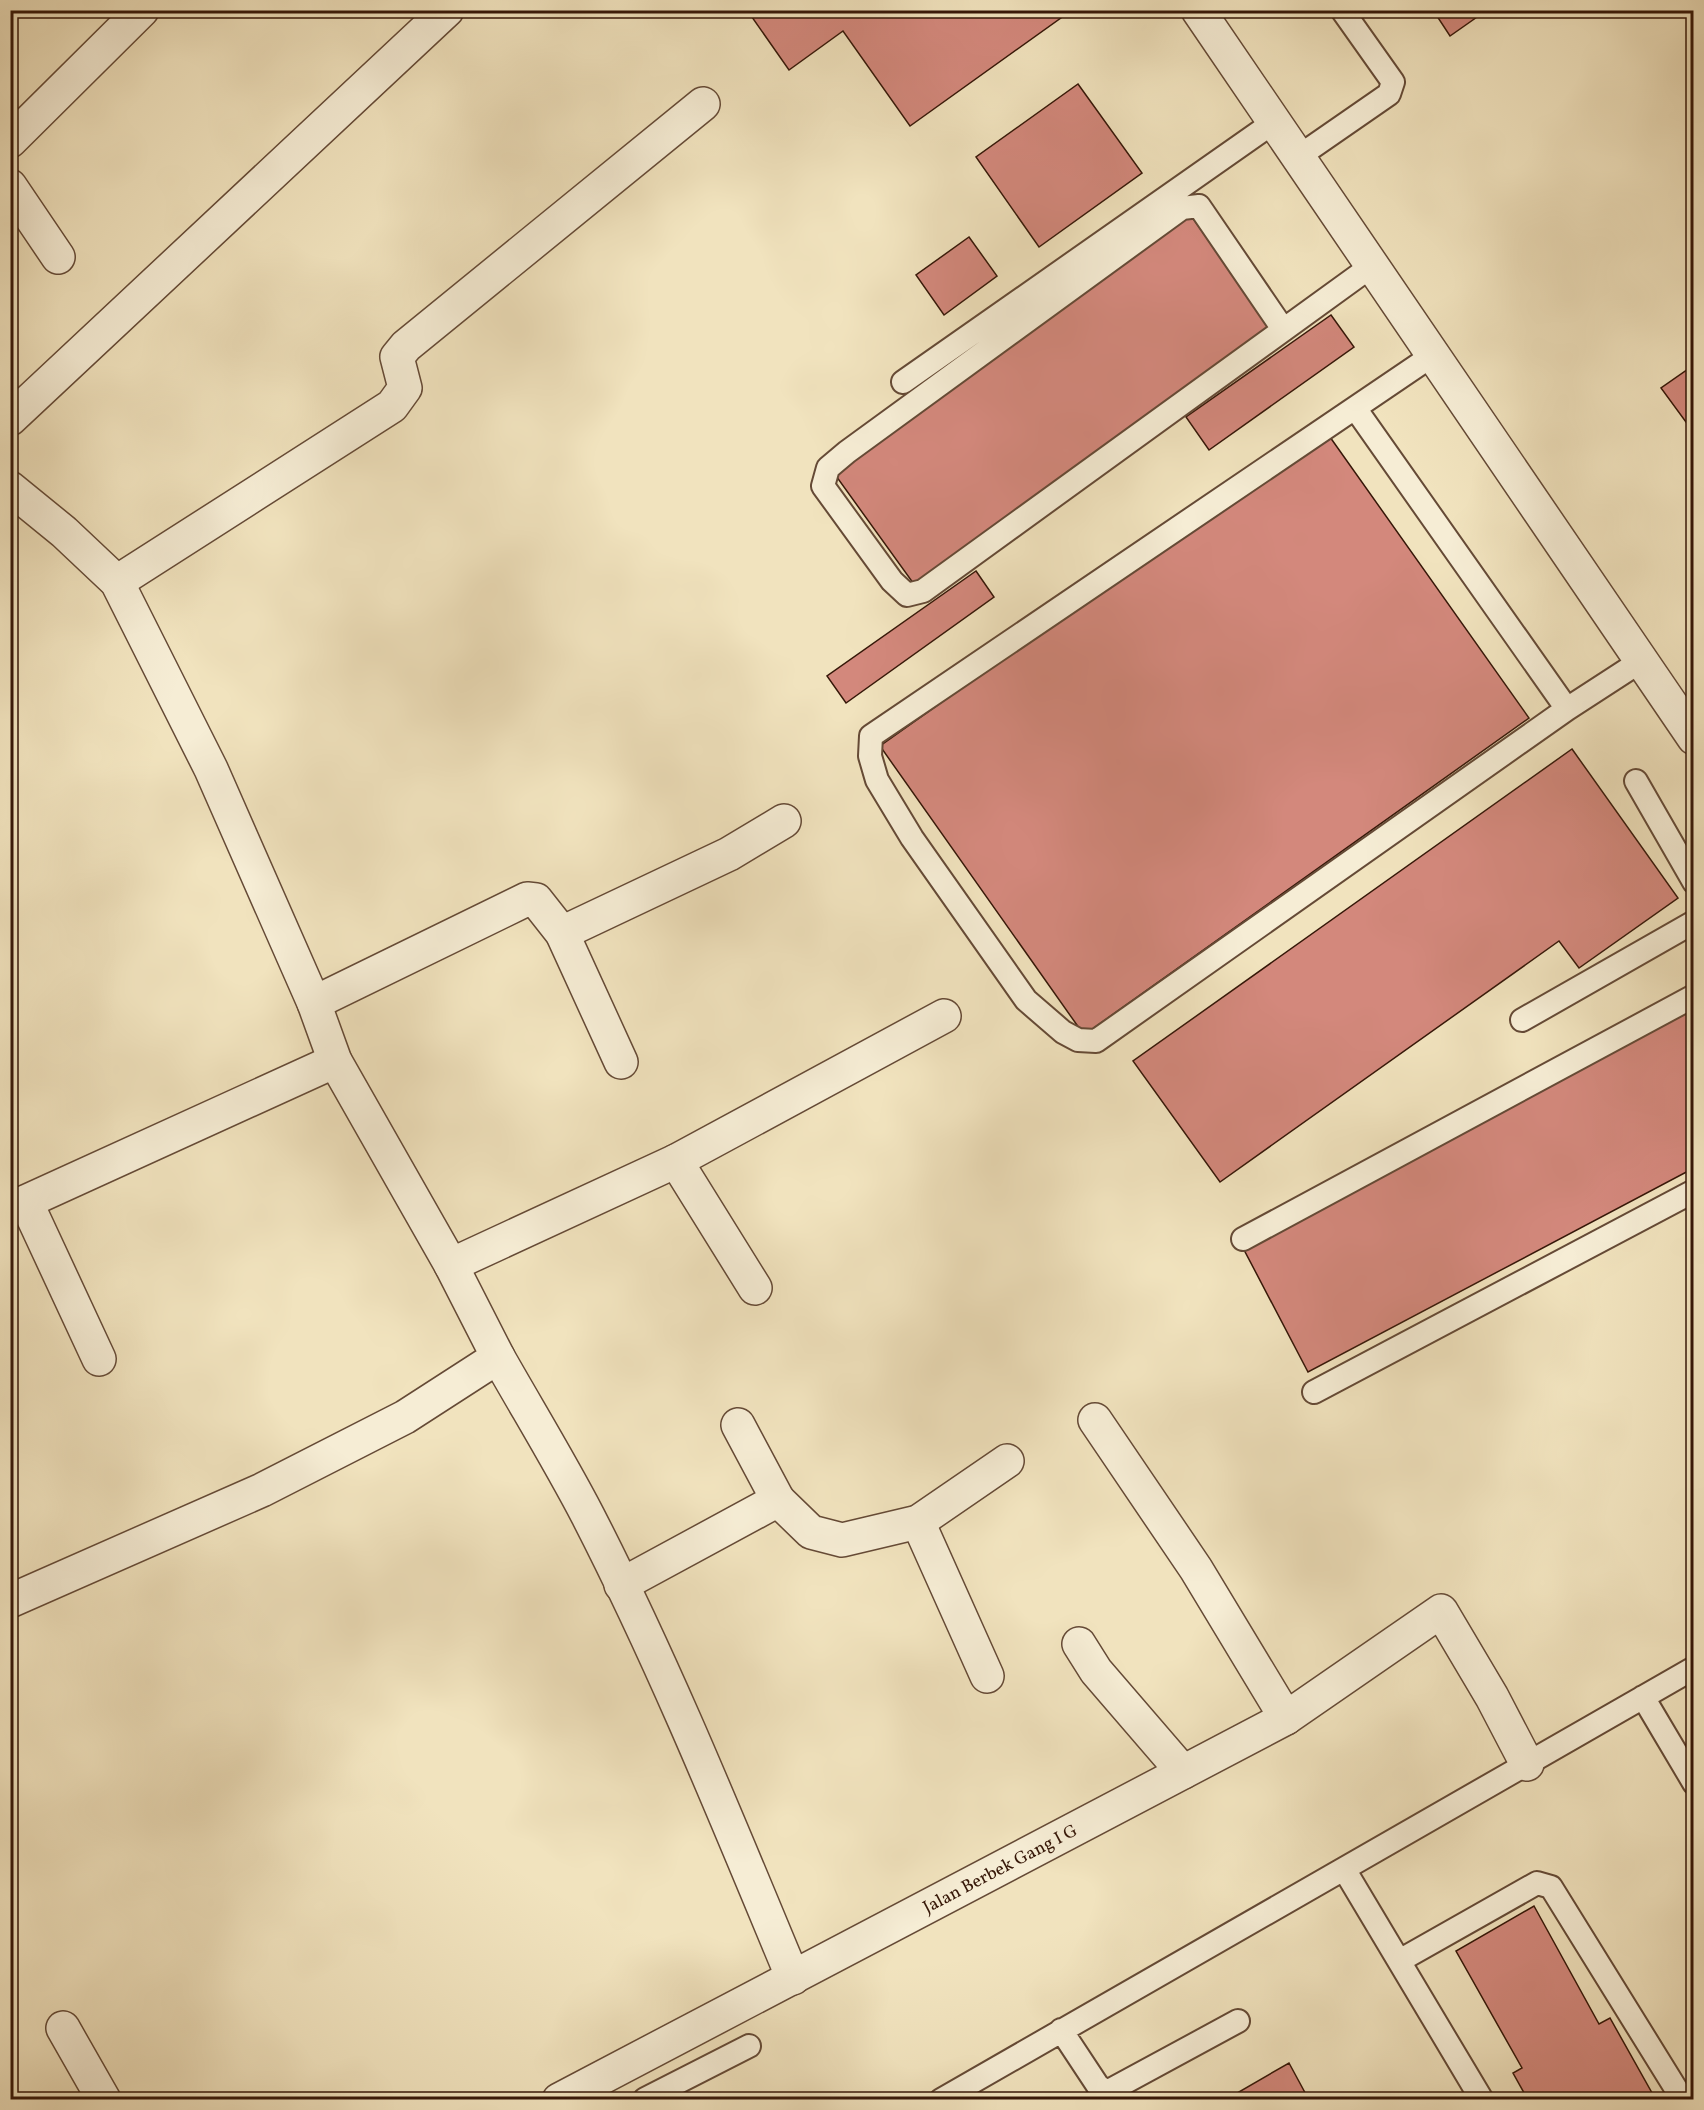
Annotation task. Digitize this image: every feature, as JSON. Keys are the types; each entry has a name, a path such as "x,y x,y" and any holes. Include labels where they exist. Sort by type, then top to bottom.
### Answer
{"street":[{"path":"10,141 142,10"},
{"path":"10,419 447,10"},
{"path":"1198,10 1694,738"},
{"path":"117,582 392,406 405,388 397,357 405,346 703,104"},
{"path":"10,186 58,257"},
{"path":"10,488 64,532 117,582 211,769 314,1003 335,1061 451,1264 498,1357 587,1515 621,1585 692,1735 793,1978"},
{"path":"562,933 729,854 784,821"},
{"path":"314,1003 527,899 536,900 562,933 621,1062"},
{"path":"451,1264 676,1161 944,1016"},
{"path":"99,1359 18,1205 335,1061"},
{"path":"676,1161 755,1288"},
{"path":"10,1601 262,1490 405,1417 498,1357"},
{"path":"1095,1420 1196,1569 1286,1718"},
{"path":"738,1425 778,1500 810,1532 842,1540 918,1522 1007,1461"},
{"path":"621,1585 778,1500"},
{"path":"918,1522 987,1676"},
{"name":"Jalan Berbek Gang I G","path":"559,2100 1286,1718 1441,1611 1492,1697 1527,1764"},
{"path":"1079,1644 1096,1671 1183,1772"},
{"path":"63,2028 104,2100"}],"lane":[{"path":"1298,157 1389,94 1393,82 1342,10"},
{"path":"903,382 1274,122"},
{"path":"1283,329 1199,206 1182,208 847,452 828,468 823,486 892,580 907,595 923,591 1373,265"},
{"path":"1433,355 871,736 870,756 877,780 912,838 1026,1000 1063,1032 1078,1040 1096,1041 1641,661"},
{"path":"1355,408 1568,710"},
{"path":"1636,781 1694,882"},
{"path":"1522,1020 1694,922"},
{"path":"1243,1239 1603,1049 1694,996"},
{"path":"1314,1392 1682,1190"},
{"path":"941,2100 1694,1668"},
{"path":"1643,1697 1694,1783"},
{"path":"1344,1869 1482,2100"},
{"path":"1399,1961 1537,1883 1551,1887 1683,2100"},
{"path":"1061,2030 1098,2086 1107,2092 1238,2021"},
{"path":"624,2065 645,2099 749,2046"}],"building":[{"path":"747,10 1062,10 1065,15 910,126 843,31 789,70"},
{"path":"1433,10 1487,10 1450,36"},
{"path":"1078,84 1142,173 1039,247 976,157"},
{"path":"1190,214 1274,333 916,587 831,469"},
{"path":"969,237 997,276 944,315 916,275"},
{"path":"1331,315 1354,347 1209,450 1186,417"},
{"path":"1694,365 1694,433 1661,388"},
{"path":"1325,430 1529,718 1084,1035 880,746"},
{"path":"976,571 994,597 846,703 827,676"},
{"path":"1572,749 1678,898 1579,968 1559,941 1220,1182 1133,1061"},
{"path":"1694,1008 1694,1168 1308,1372 1242,1246"},
{"path":"1534,1906 1599,2024 1610,2018 1656,2100 1528,2100 1513,2073 1522,2068 1456,1951"},
{"path":"1289,2063 1309,2100 1225,2100"}]}
